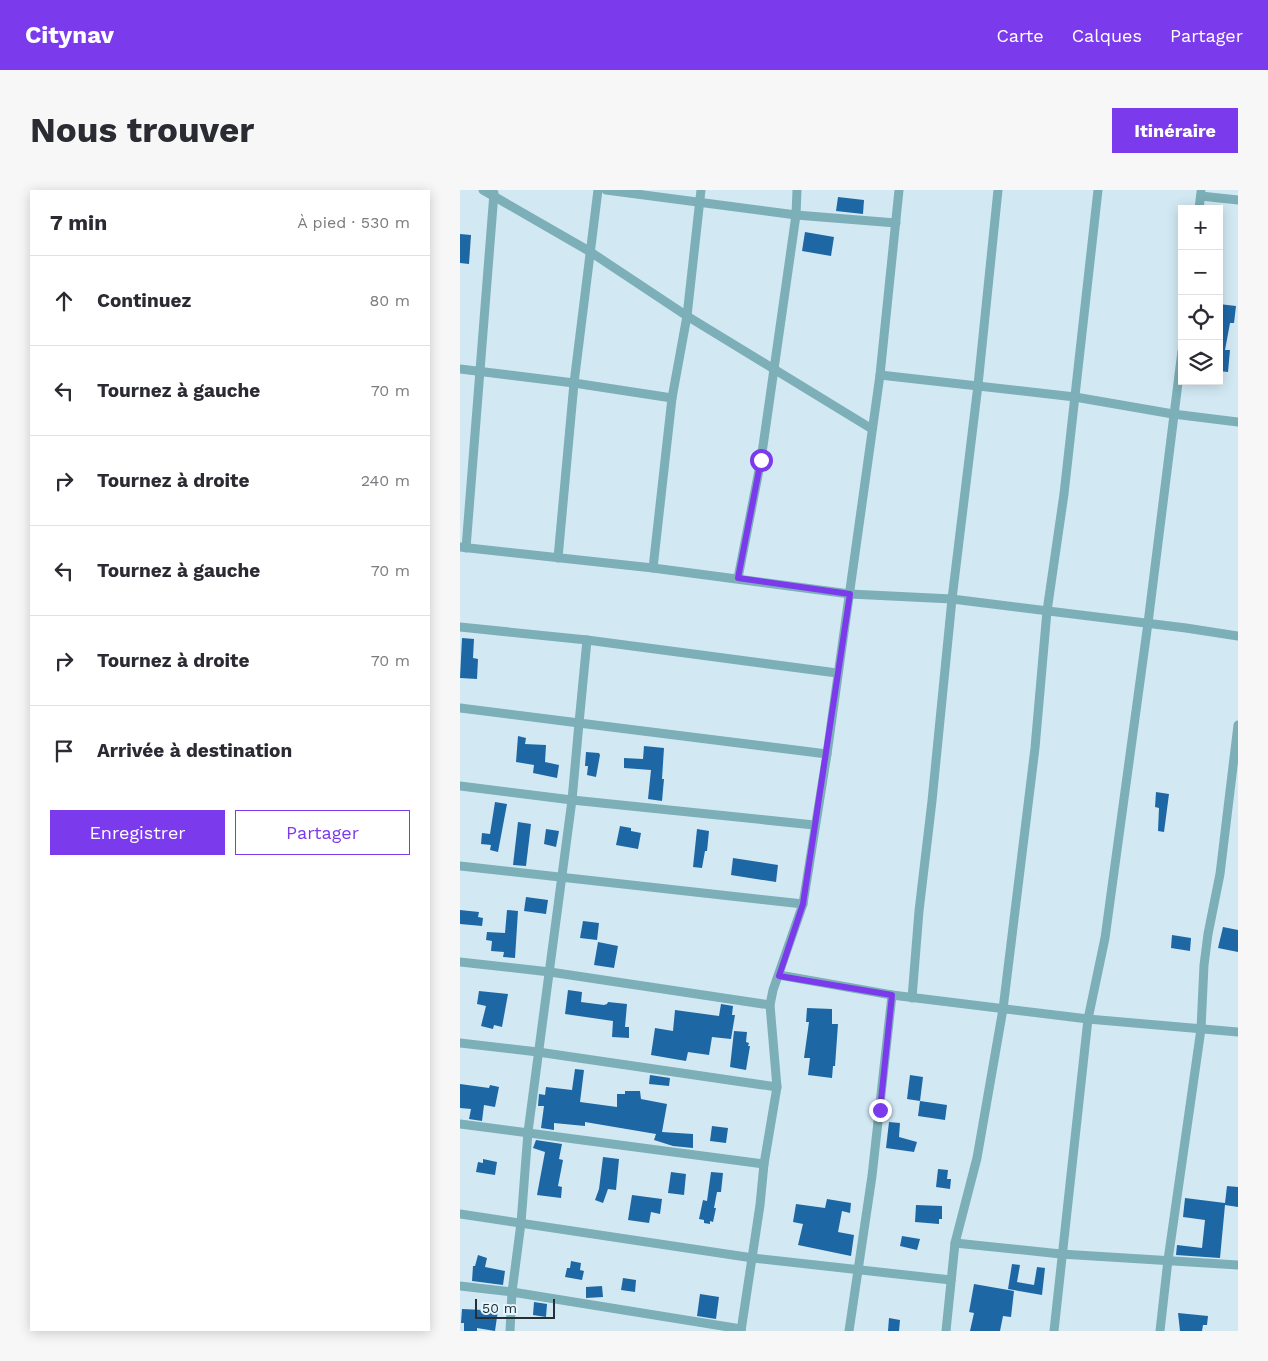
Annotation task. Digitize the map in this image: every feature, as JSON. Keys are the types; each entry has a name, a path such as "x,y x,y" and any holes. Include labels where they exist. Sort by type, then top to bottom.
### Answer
{"street":[{"path":"483,190 494,193 589,251 774,371 872,429"},
{"path":"558,558 574,383 598,190"},
{"path":"606,190 796,215 896,223"},
{"path":"653,568 672,398 688,316 701,190"},
{"path":"738,578 761,460 796,215 797,190"},
{"path":"460,1286 512,1292 741,1330 753,1258 764,1164 776,1087 770,1005 773,990 803,904 814,825 827,754 880,375 899,190"},
{"path":"912,998 919,911 952,599 978,386 998,190"},
{"path":"946,1331 955,1243 977,1158 1003,1008 1035,748 1047,611 1064,494 1098,190"},
{"path":"494,193 481,372 463,548 738,578 850,594 952,599 1238,636"},
{"path":"1201,193 1238,200"},
{"path":"460,370 574,383 672,398"},
{"path":"880,375 1075,397 1173,414 1238,422"},
{"path":"1054,1331 1088,1019 1105,938 1148,623 1178,379"},
{"path":"460,627 587,640 837,673"},
{"path":"510,1331 512,1292 521,1222 528,1132 550,972 560,878 572,800 587,640"},
{"path":"460,708 827,754"},
{"path":"1160,1331 1168,1260 1202,1029 1204,965 1220,874 1238,725"},
{"path":"460,786 572,800 814,825"},
{"path":"460,866 803,904"},
{"path":"460,962 550,972 770,1005"},
{"path":"779,976 912,998 1088,1019 1238,1032"},
{"path":"849,1331 873,1166 892,995"},
{"path":"460,1043 538,1052 776,1087"},
{"path":"460,1124 764,1164"},
{"path":"460,1214 753,1258 950,1280"},
{"path":"955,1243 1061,1254 1238,1265"}],"building":[{"path":"838,197 864,200 863,214 836,211"},
{"path":"805,232 834,237 831,256 802,251"},
{"path":"460,234 471,235 469,264 460,263"},
{"path":"1223,304 1236,306 1234,323 1230,323 1225,350 1230,350 1228,372 1223,371"},
{"path":"462,638 474,639 473,658 478,659 477,679 460,678"},
{"path":"518,736 526,738 525,744 546,745 545,762 559,765 557,778 533,773 534,765 516,762"},
{"path":"644,746 664,748 662,801 648,799 651,770 624,768 624,758 643,759"},
{"path":"586,752 599,753 600,755 596,777 587,775 588,766 585,766"},
{"path":"1156,792 1169,794 1164,832 1158,831 1159,808 1155,807"},
{"path":"495,802 507,804 498,852 490,850 491,845 481,844 482,833 490,834"},
{"path":"518,822 531,824 526,866 513,865"},
{"path":"620,826 631,828 631,831 641,833 638,849 616,845"},
{"path":"546,829 559,831 556,847 544,844"},
{"path":"697,829 709,831 707,851 705,851 702,868 693,867"},
{"path":"733,858 778,865 776,882 731,875"},
{"path":"526,897 548,900 546,914 524,911"},
{"path":"460,910 479,912 478,917 483,918 482,926 460,924"},
{"path":"507,910 518,911 515,958 503,957 504,952 491,951 492,941 486,940 487,932 505,933"},
{"path":"583,921 599,923 597,940 580,938"},
{"path":"1223,927 1238,930 1238,952 1218,948"},
{"path":"1172,935 1191,938 1190,951 1171,948"},
{"path":"598,942 618,946 614,968 594,965"},
{"path":"568,990 582,992 581,1002 604,1005 608,1002 627,1004 625,1027 629,1027 629,1038 612,1037 613,1021 565,1014"},
{"path":"479,991 508,994 502,1027 494,1025 493,1029 481,1026 486,1006 477,1004"},
{"path":"721,1004 733,1006 732,1015 735,1015 731,1039 712,1037 709,1055 688,1052 686,1061 651,1055 655,1028 673,1031 675,1010 719,1016"},
{"path":"807,1008 832,1009 832,1024 838,1024 835,1066 833,1066 832,1078 808,1075 810,1058 804,1058 809,1022 806,1022"},
{"path":"734,1031 747,1032 746,1042 750,1046 746,1070 730,1067"},
{"path":"575,1069 584,1070 580,1102 617,1107 617,1094 625,1094 625,1091 640,1091 641,1099 667,1104 662,1132 693,1134 693,1148 673,1146 654,1140 656,1134 585,1122 585,1126 554,1123 554,1130 541,1128 544,1106 538,1106 539,1094 545,1095 546,1087 572,1090"},
{"path":"650,1075 670,1078 669,1086 649,1084"},
{"path":"910,1075 923,1077 920,1101 907,1099"},
{"path":"460,1084 489,1088 490,1085 499,1087 495,1107 484,1105 482,1121 469,1119 471,1109 460,1108"},
{"path":"920,1101 947,1105 945,1120 918,1116"},
{"path":"889,1122 900,1123 899,1137 917,1142 914,1152 886,1148"},
{"path":"712,1126 728,1128 726,1143 710,1141"},
{"path":"536,1140 562,1144 559,1159 563,1160 558,1186 562,1187 561,1198 537,1195 545,1152 533,1148"},
{"path":"603,1157 619,1159 616,1190 608,1189 603,1203 595,1200 599,1189"},
{"path":"483,1159 497,1162 495,1175 476,1172 478,1162 483,1163"},
{"path":"938,1169 948,1170 947,1179 951,1179 950,1189 936,1187"},
{"path":"671,1172 686,1174 684,1195 668,1193"},
{"path":"711,1172 723,1173 721,1192 717,1192 713,1222 710,1221 710,1224 704,1223 704,1220 699,1219 703,1200 707,1201"},
{"path":"1227,1186 1238,1187 1238,1207 1225,1205 1220,1258 1176,1255 1177,1245 1202,1248 1205,1220 1183,1217 1185,1198 1225,1203"},
{"path":"632,1195 662,1199 660,1214 651,1212 649,1223 628,1220"},
{"path":"827,1199 851,1203 850,1213 842,1211 838,1232 854,1235 851,1256 798,1245 803,1224 793,1222 796,1204 825,1208"},
{"path":"916,1205 942,1206 942,1219 939,1219 939,1224 915,1222"},
{"path":"902,1236 920,1239 917,1250 900,1246"},
{"path":"478,1255 487,1258 485,1267 505,1271 503,1285 472,1281 473,1266 475,1266"},
{"path":"571,1261 581,1263 580,1270 584,1271 582,1280 565,1277 567,1268 570,1268"},
{"path":"1012,1264 1020,1265 1017,1282 1034,1285 1037,1267 1045,1268 1042,1295 1008,1289"},
{"path":"623,1278 636,1280 635,1292 621,1290"},
{"path":"974,1284 1014,1291 1011,1317 1003,1316 1000,1331 970,1331 974,1313 969,1312"},
{"path":"602,1286 603,1297 586,1298 586,1287"},
{"path":"700,1294 719,1297 716,1319 697,1316"},
{"path":"534,1302 547,1304 546,1317 533,1315"},
{"path":"484,1308 498,1310 495,1331 477,1328 477,1331 464,1331 464,1323 461,1323 462,1309 484,1310"},
{"path":"1178,1313 1208,1316 1207,1325 1203,1325 1202,1331 1180,1331"},
{"path":"889,1318 900,1320 899,1331 888,1331"}],"route":[{"path":"761,460 738,578 850,594 803,904 779,976 892,995 880,1110"}]}
